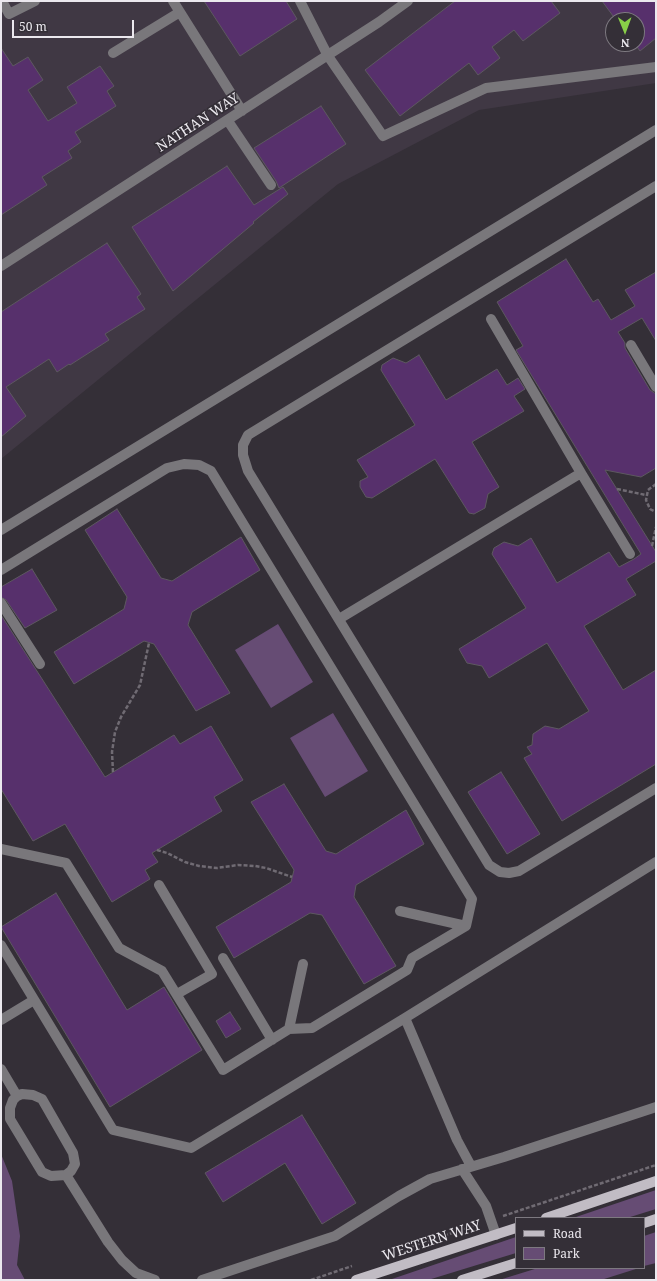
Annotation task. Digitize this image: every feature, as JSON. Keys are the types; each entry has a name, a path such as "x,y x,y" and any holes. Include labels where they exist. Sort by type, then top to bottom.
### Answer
{"main road":[{"path":"549,1217 656,1181"},
{"path":"645,1223 656,1219"},
{"name":"WESTERN WAY","path":"356,1280 515,1228"},
{"path":"462,1280 515,1263"}],"street":[{"path":"2,1 9,14 35,1"},
{"path":"173,1 242,111"},
{"path":"300,1 328,56 383,136 486,88 656,68"},
{"name":"NATHAN WAY","path":"1,266 328,56 408,1"},
{"path":"113,53 180,12"},
{"path":"228,121 270,185"},
{"path":"1,530 656,130"},
{"path":"656,186 248,435 243,445 243,455 248,471 488,865 500,872 509,873 519,871 656,788"},
{"path":"490,319 630,554"},
{"path":"631,345 656,386"},
{"path":"1,570 167,468 184,464 199,465 212,471 472,899 466,926 412,958 408,970 312,1028 289,1029 223,1070 162,971 119,948 66,863 1,849"},
{"path":"339,619 581,473"},
{"path":"1,603 40,664"},
{"path":"1,945 113,1130 191,1148 405,1018 656,862"},
{"path":"159,885 212,974 177,994"},
{"path":"400,911 466,926"},
{"path":"223,958 272,1040"},
{"path":"289,1029 304,964"},
{"path":"1,1020 34,1000"},
{"path":"405,1018 457,1140 467,1168 486,1206 496,1235"},
{"path":"1,1069 17,1096"},
{"path":"22,1094 33,1095 42,1099 73,1153 75,1164 66,1175 51,1176 42,1172 10,1119 10,1108 13,1100 17,1096 22,1094"},
{"path":"202,1280 335,1236 398,1196 430,1179 656,1107"},
{"path":"66,1175 108,1242 122,1260 136,1273 155,1280"}],"path":[{"path":"656,484 648,490 646,495 650,509 656,512"},
{"path":"617,489 646,495"},
{"path":"652,546 656,527"},
{"path":"113,772 112,752 115,732 121,717 140,685 149,643"},
{"path":"157,850 168,853 185,862 199,866 216,868 238,865 255,866 266,868 292,877"}],"shaded area":[{"path":"1,1 656,1 656,83 479,110 338,184 1,459"}],"green space":[{"path":"278,624 313,682 271,708 235,650"},
{"path":"333,713 368,771 325,797 290,738"},
{"path":"1,1154 12,1181 20,1236 17,1265 25,1280 1,1280"},
{"path":"656,1190 656,1209 630,1217 576,1217"},
{"path":"656,1232 656,1263 645,1266 645,1236"},
{"path":"515,1237 515,1253 428,1280 389,1280"},
{"path":"535,1269 636,1269 601,1280 499,1280"}],"building":[{"path":"204,1 286,1 297,19 240,56"},
{"path":"455,1 551,1 560,13 523,41 514,30 492,47 500,58 478,75 469,63 400,116 365,70"},
{"path":"602,1 656,1 656,38 645,47 645,12 610,12"},
{"path":"1,48 13,66 28,57 43,80 28,90 48,121 77,103 67,87 100,66 114,86 107,91 116,106 75,132 81,142 68,151 72,158 42,177 47,185 1,215"},
{"path":"321,106 346,144 279,188 254,148"},
{"path":"227,166 254,205 283,187 288,194 173,291 132,227"},
{"path":"107,243 141,294 137,297 145,309 105,334 109,340 70,365 69,364 57,372 49,359 6,387 26,416 1,437 1,312"},
{"path":"566,259 593,302 598,299 611,320 635,306 625,290 656,272 656,341 642,318 618,332 625,343 625,348 650,390 656,394 656,468 641,477 605,470 656,552 656,561 626,579 636,595 584,626 623,690 656,670 656,764 562,821 524,758 532,754 527,747 532,745 533,734 545,726 559,729 589,711 547,643 489,678 482,666 467,663 459,649 526,608 492,554 494,548 504,542 518,546 531,538 557,583 609,552 619,567 641,554 516,350 523,346 497,302"},
{"path":"419,355 446,400 497,369 507,385 518,378 525,389 514,396 524,411 472,442 499,487 488,494 485,508 474,514 469,513 435,459 372,498 366,497 360,487 360,481 368,477 357,460 415,425 381,370 382,365 393,358 406,363"},
{"path":"117,509 161,578 172,581 241,537 260,570 192,612 188,625 230,693 196,711 154,644 144,641 74,684 54,652 124,609 127,597 85,530"},
{"path":"32,569 57,610 25,628 6,600 1,597 1,587"},
{"path":"1,615 105,777 174,735 180,744 211,726 243,780 214,797 222,811 152,853 158,862 145,870 150,879 112,902 65,824 33,841 1,789"},
{"path":"501,772 540,834 507,854 468,792"},
{"path":"284,784 326,851 336,854 406,810 424,844 356,885 354,897 396,966 364,984 322,915 310,913 234,958 216,927 291,882 294,870 251,802"},
{"path":"56,893 127,1010 164,987 202,1050 110,1107 1,927"},
{"path":"230,1012 241,1029 226,1038 216,1021"},
{"path":"302,1115 356,1203 322,1224 285,1163 223,1202 205,1173"}]}
